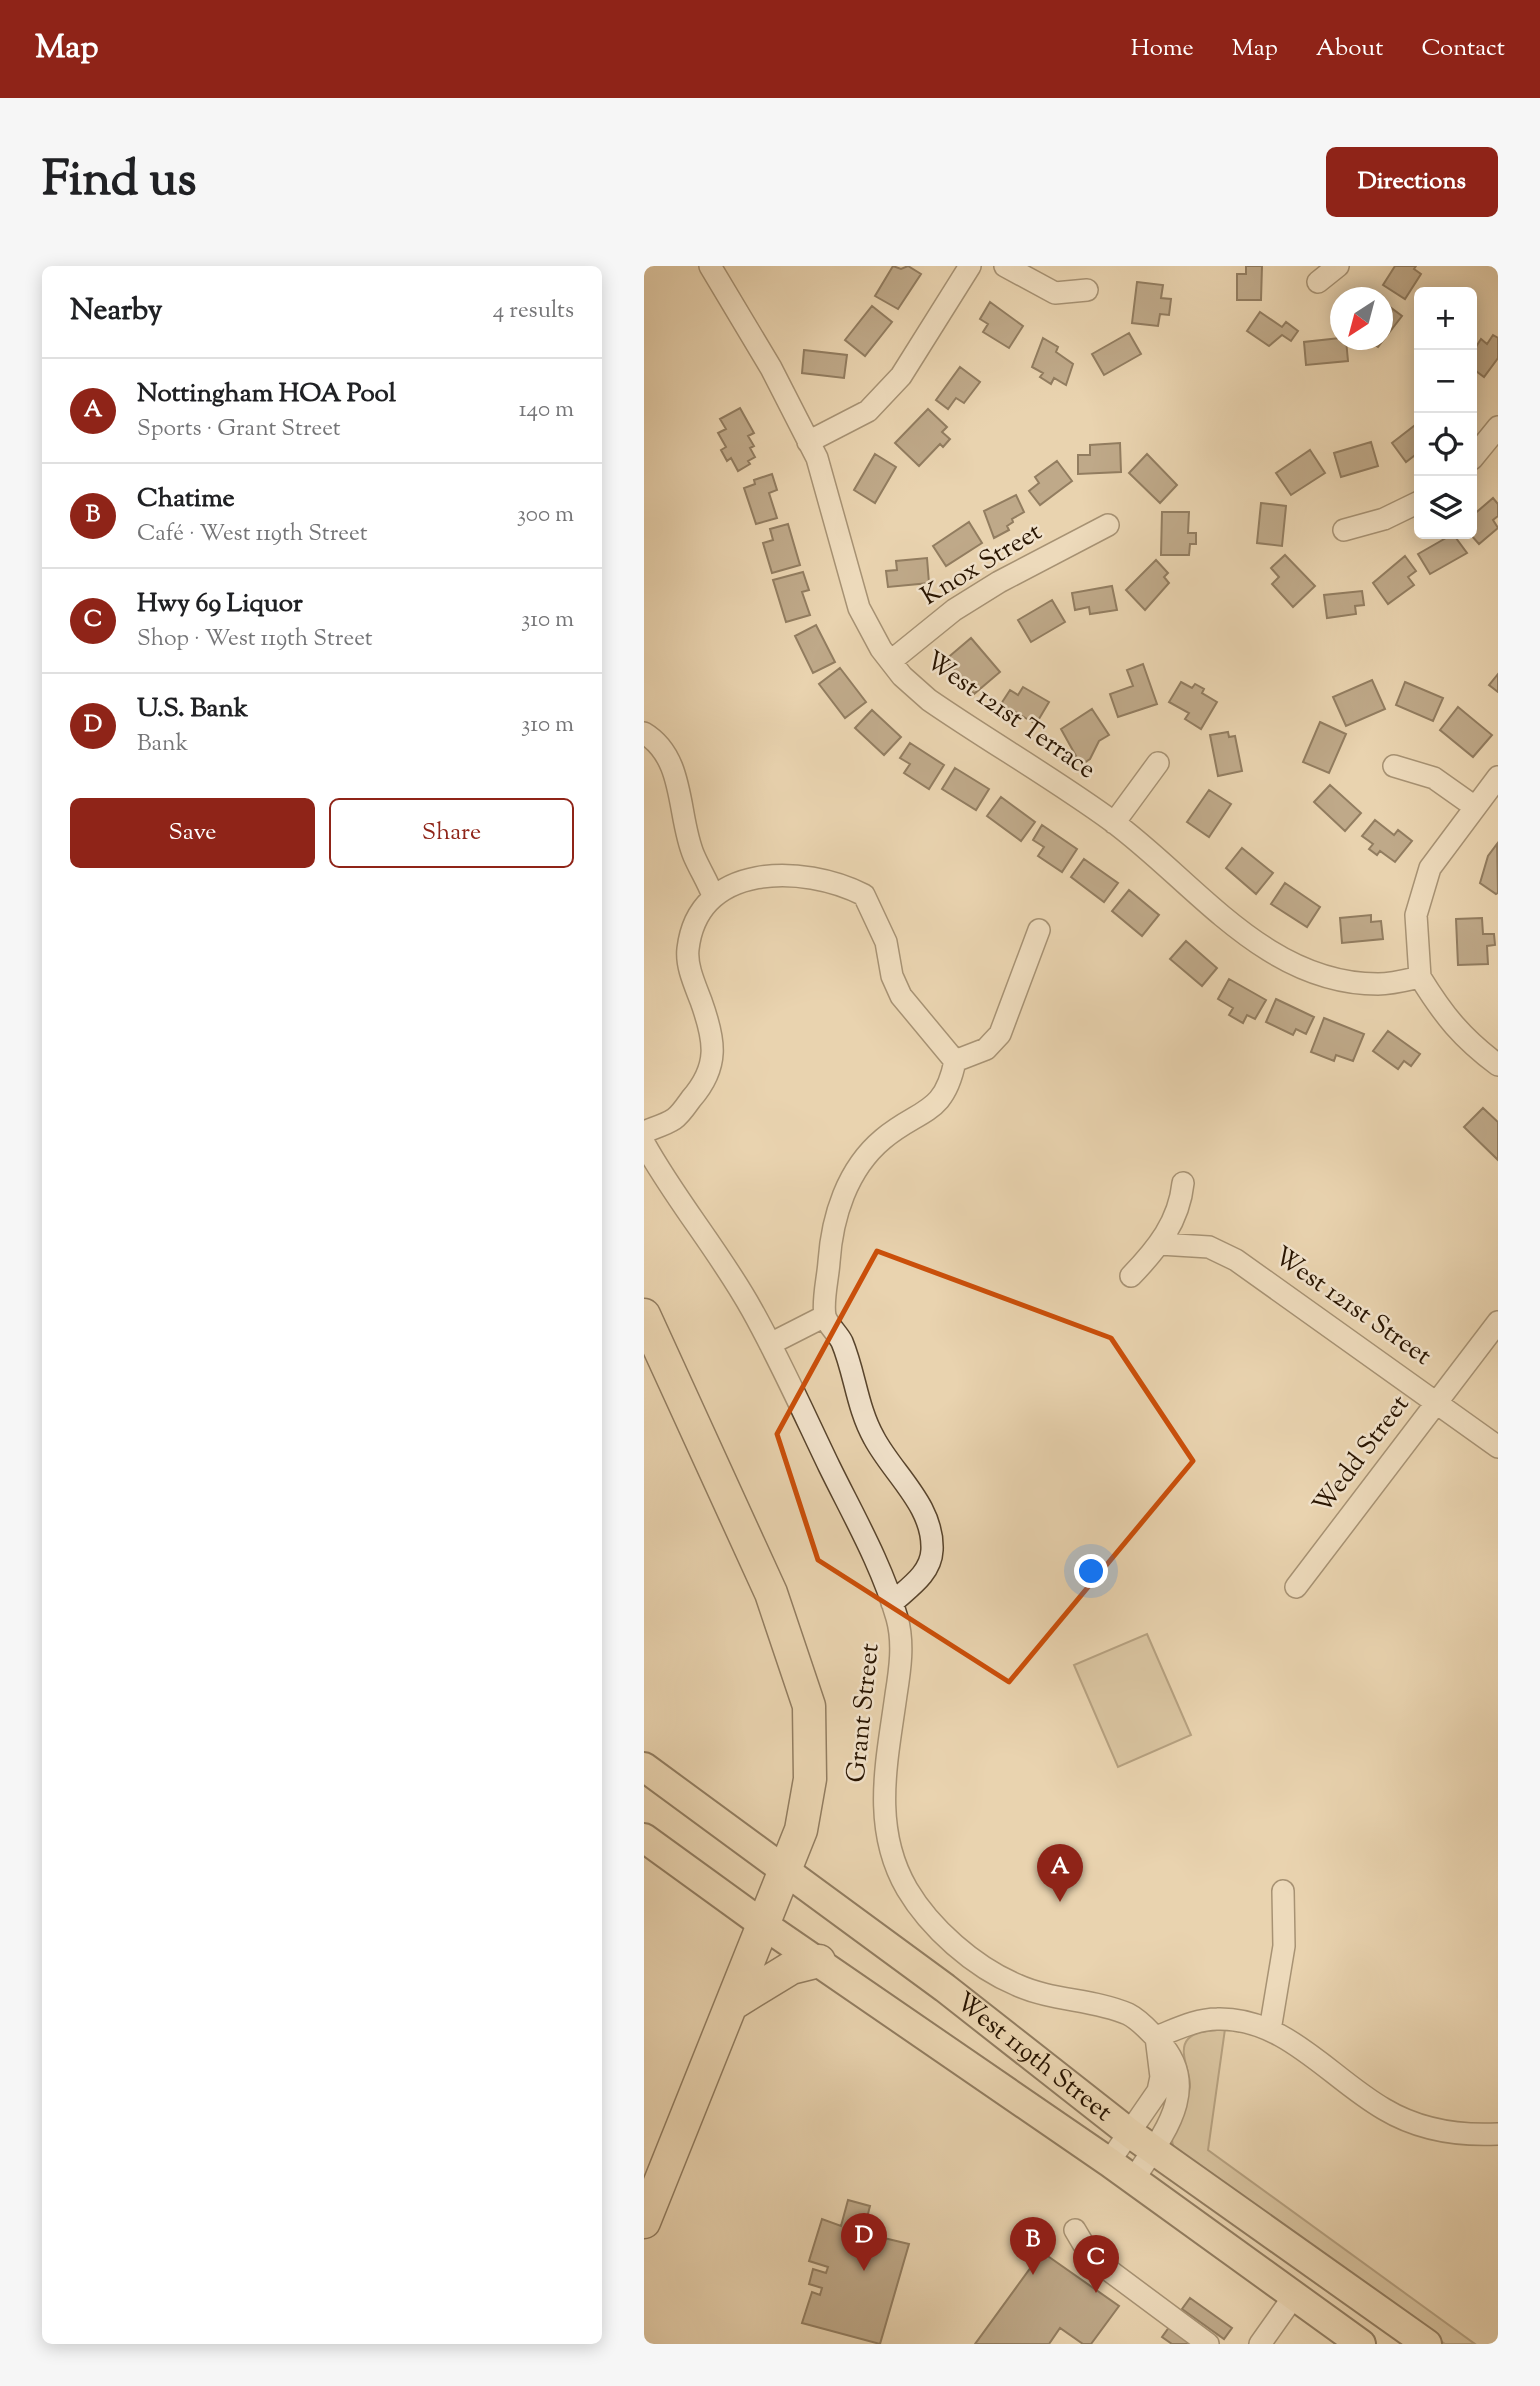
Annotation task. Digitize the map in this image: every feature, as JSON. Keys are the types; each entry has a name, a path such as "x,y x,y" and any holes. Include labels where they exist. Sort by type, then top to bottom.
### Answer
{"highway":[{"path":"644,1315 771,1593 809,1706 810,1779 801,1830 786,1871 644,2222"},
{"path":"734,2003 791,1968 818,1961"}],"main road":[{"name":"West 119th Street","path":"644,1767 945,1988 1142,2141 1427,2344"},
{"name":"West 119th Street","path":"644,1838 764,1925 1109,2162 1361,2344"}],"street":[{"name":"West 121st Terrace","path":"710,266 771,368 817,458 859,608 902,676 929,701 1114,823 1237,928 1296,966 1325,977 1360,984 1381,985 1420,977"},
{"path":"808,442 868,411 901,376 970,266"},
{"path":"1005,266 1055,293 1087,290"},
{"path":"1318,282 1338,266"},
{"path":"1477,453 1498,427"},
{"path":"1344,530 1384,519 1414,504"},
{"name":"Knox Street","path":"891,661 954,610 999,582 1108,525"},
{"path":"644,733 652,738 667,757 682,802 694,855 713,896"},
{"path":"1114,823 1158,763"},
{"path":"1394,766 1434,778 1475,807"},
{"path":"1498,777 1438,854 1421,891 1416,925 1420,977 1443,1015 1464,1039 1498,1065"},
{"path":"644,1132 674,1119 708,1079 713,1059 711,1035 687,952 699,912 713,896 743,881 763,877 822,878 864,895 886,942 892,976 901,996 955,1061"},
{"path":"955,1061 986,1049 1000,1034 1038,930"},
{"path":"892,1603 925,1573 933,1551 929,1528 921,1507 873,1438 843,1344 825,1316 835,1224 849,1181 878,1143 937,1103 950,1086 955,1061"},
{"name":"Grant Street","path":"644,1143 752,1310 881,1574 892,1603 900,1635 901,1664 883,1808 890,1850 908,1889 938,1928 1004,1979 1035,1992 1130,2015 1156,2037 1178,2066 1181,2088 1142,2141"},
{"path":"1130,1276 1160,1244 1181,1200 1182,1183"},
{"name":"West 121st Street","path":"1160,1244 1209,1247 1236,1260 1319,1322 1498,1447"},
{"path":"770,1345 825,1316"},
{"name":"Wedd Street","path":"1296,1587 1498,1322"},
{"path":"1270,2030 1284,1946 1283,1891"},
{"path":"1156,2037 1192,2023 1215,2019 1239,2020 1270,2030 1385,2110 1413,2123 1444,2132 1498,2134"},
{"path":"1109,2162 1142,2141"},
{"path":"1133,2180 1142,2141"},
{"path":"1075,2230 1091,2257 1208,2344"},
{"path":"1260,2344 1294,2296"}],"highlighted area":[{"path":"877,1251 1111,1338 1193,1461 1009,1682 818,1560 777,1434"}],"shaded area":[{"path":"1147,1634 1191,1735 1118,1767 1074,1665"},
{"path":"1225,2029 1208,2150 1475,2344 1445,2344 1174,2148 1174,2125 1190,2087 1184,2056 1185,2044 1196,2034"}],"building":[{"path":"893,266 901,269 908,266 921,274 898,309 875,296"},
{"path":"1246,266 1262,266 1261,300 1237,300 1237,274 1246,274"},
{"path":"1395,266 1416,266 1414,269 1421,274 1405,299 1393,291 1393,287 1383,285"},
{"path":"1137,282 1163,285 1161,298 1171,299 1169,315 1160,314 1158,326 1132,323"},
{"path":"990,302 1023,326 1009,348 983,332 988,324 980,319"},
{"path":"872,306 892,322 865,356 845,340"},
{"path":"1393,309 1402,316 1393,328"},
{"path":"1260,312 1282,327 1286,322 1298,331 1291,341 1282,335 1269,346 1247,331"},
{"path":"1129,333 1141,354 1104,375 1092,354"},
{"path":"1493,335 1498,338 1498,358 1484,377 1477,372 1477,345 1481,339 1487,344"},
{"path":"1043,338 1058,347 1056,352 1073,364 1066,385 1054,378 1051,384 1040,377 1043,373 1032,367"},
{"path":"1330,339 1330,350 1347,350 1348,361 1306,365 1304,342"},
{"path":"804,350 847,355 844,378 802,373"},
{"path":"960,367 980,382 964,403 956,398 948,409 936,400"},
{"path":"740,408 754,433 748,436 754,446 750,448 755,457 748,461 750,464 738,471 731,458 727,461 721,450 726,447 718,433 726,429 720,419"},
{"path":"928,409 947,427 942,432 950,439 943,447 940,444 919,466 895,443"},
{"path":"1414,426 1414,456 1406,462 1392,443"},
{"path":"1371,442 1378,466 1341,477 1334,453"},
{"path":"1120,443 1121,472 1078,474 1078,455 1090,455 1090,445"},
{"path":"1310,450 1325,473 1291,495 1276,473"},
{"path":"875,454 896,467 875,503 854,490"},
{"path":"1147,454 1177,485 1160,503 1129,473"},
{"path":"1057,461 1072,481 1040,505 1029,491 1039,483 1035,477"},
{"path":"772,474 777,490 769,493 777,518 756,524 744,488 755,484 754,480"},
{"path":"1016,495 1024,512 1012,519 1013,522 1007,526 1009,530 994,538 984,511"},
{"path":"1493,498 1498,504 1498,516 1493,520 1498,528 1479,544 1474,539 1477,539 1477,512"},
{"path":"1261,503 1286,506 1282,546 1257,543"},
{"path":"1162,512 1189,512 1188,533 1196,533 1196,544 1190,544 1189,555 1161,555"},
{"path":"969,522 982,543 946,566 933,546"},
{"path":"788,524 800,565 772,573 763,543 773,540 770,529"},
{"path":"1444,539 1457,539 1467,553 1430,574 1418,554"},
{"path":"1285,555 1315,586 1293,607 1272,584 1279,577 1271,568"},
{"path":"1405,556 1416,571 1408,577 1414,585 1388,604 1373,583"},
{"path":"927,558 929,583 888,587 886,571 897,570 896,561"},
{"path":"1156,560 1168,573 1164,577 1169,583 1145,610 1126,590"},
{"path":"803,572 809,590 802,592 810,615 786,622 773,580"},
{"path":"1112,586 1117,610 1090,614 1089,607 1075,610 1072,593"},
{"path":"1362,591 1364,605 1355,606 1356,614 1327,618 1324,595"},
{"path":"1052,600 1065,622 1031,642 1018,620"},
{"path":"816,625 835,662 813,673 795,636"},
{"path":"971,638 1000,672 974,694 945,660"},
{"path":"1143,664 1157,704 1118,717 1110,694 1133,686 1127,670"},
{"path":"840,668 866,702 845,718 819,684"},
{"path":"1498,674 1498,692 1489,685"},
{"path":"1372,680 1385,709 1346,726 1333,697"},
{"path":"1181,682 1192,688 1195,684 1204,689 1202,693 1217,702 1201,729 1185,719 1189,713 1169,702"},
{"path":"1405,682 1443,698 1433,721 1396,705"},
{"path":"1023,687 1049,702 1036,724 1001,704 1010,690 1018,695"},
{"path":"1458,707 1492,735 1473,757 1440,730"},
{"path":"1092,709 1109,735 1099,741 1090,759 1081,765 1061,729"},
{"path":"872,710 901,737 884,755 855,728"},
{"path":"1320,722 1346,734 1329,773 1303,762"},
{"path":"1228,732 1229,737 1235,736 1242,771 1218,776 1210,735"},
{"path":"910,743 944,765 929,789 904,773 910,764 900,758"},
{"path":"955,768 989,789 976,810 942,789"},
{"path":"1330,785 1361,813 1345,831 1314,802"},
{"path":"1209,790 1231,804 1209,837 1187,822"},
{"path":"1001,797 1035,822 1021,841 987,816"},
{"path":"1375,820 1394,835 1398,830 1412,841 1395,862 1380,851 1377,855 1369,849 1373,844 1362,836"},
{"path":"1042,825 1077,849 1062,872 1038,856 1044,847 1033,840"},
{"path":"1497,844 1496,894 1480,883 1488,856"},
{"path":"1242,848 1273,873 1256,894 1226,868"},
{"path":"1084,859 1118,883 1104,902 1071,877"},
{"path":"1285,883 1320,907 1307,927 1271,904"},
{"path":"1129,890 1159,915 1142,936 1112,911"},
{"path":"1371,915 1371,922 1381,921 1383,939 1342,943 1340,918"},
{"path":"1482,918 1483,934 1494,934 1495,945 1487,946 1488,964 1458,965 1456,919"},
{"path":"1186,941 1217,968 1202,986 1170,959"},
{"path":"1229,979 1266,1000 1255,1019 1247,1015 1243,1023 1229,1015 1233,1008 1218,999"},
{"path":"1276,999 1314,1017 1306,1034 1296,1029 1293,1035 1266,1022"},
{"path":"1324,1018 1364,1034 1353,1061 1336,1055 1334,1061 1311,1052"},
{"path":"1388,1031 1420,1054 1411,1066 1404,1061 1398,1069 1373,1051"},
{"path":"1483,1108 1498,1122 1498,1160 1464,1127"},
{"path":"848,2200 870,2206 863,2233 909,2244 880,2344 802,2323 812,2292 820,2295 822,2288 809,2284 813,2269 826,2273 828,2267 809,2261 822,2219 841,2226"},
{"path":"1042,2252 1119,2306 1091,2344 1083,2344 1060,2328 1049,2344 975,2344"},
{"path":"1190,2298 1232,2328 1224,2339 1182,2309"},
{"path":"1170,2326 1195,2344 1172,2344 1162,2337"}],"place":[{"name":"Nottingham HOA Pool","path":"1060,1902"},
{"name":"U.S. Bank","path":"864,2271"},
{"name":"Chatime","path":"1033,2275"},
{"name":"Hwy 69 Liquor","path":"1096,2293"}]}
